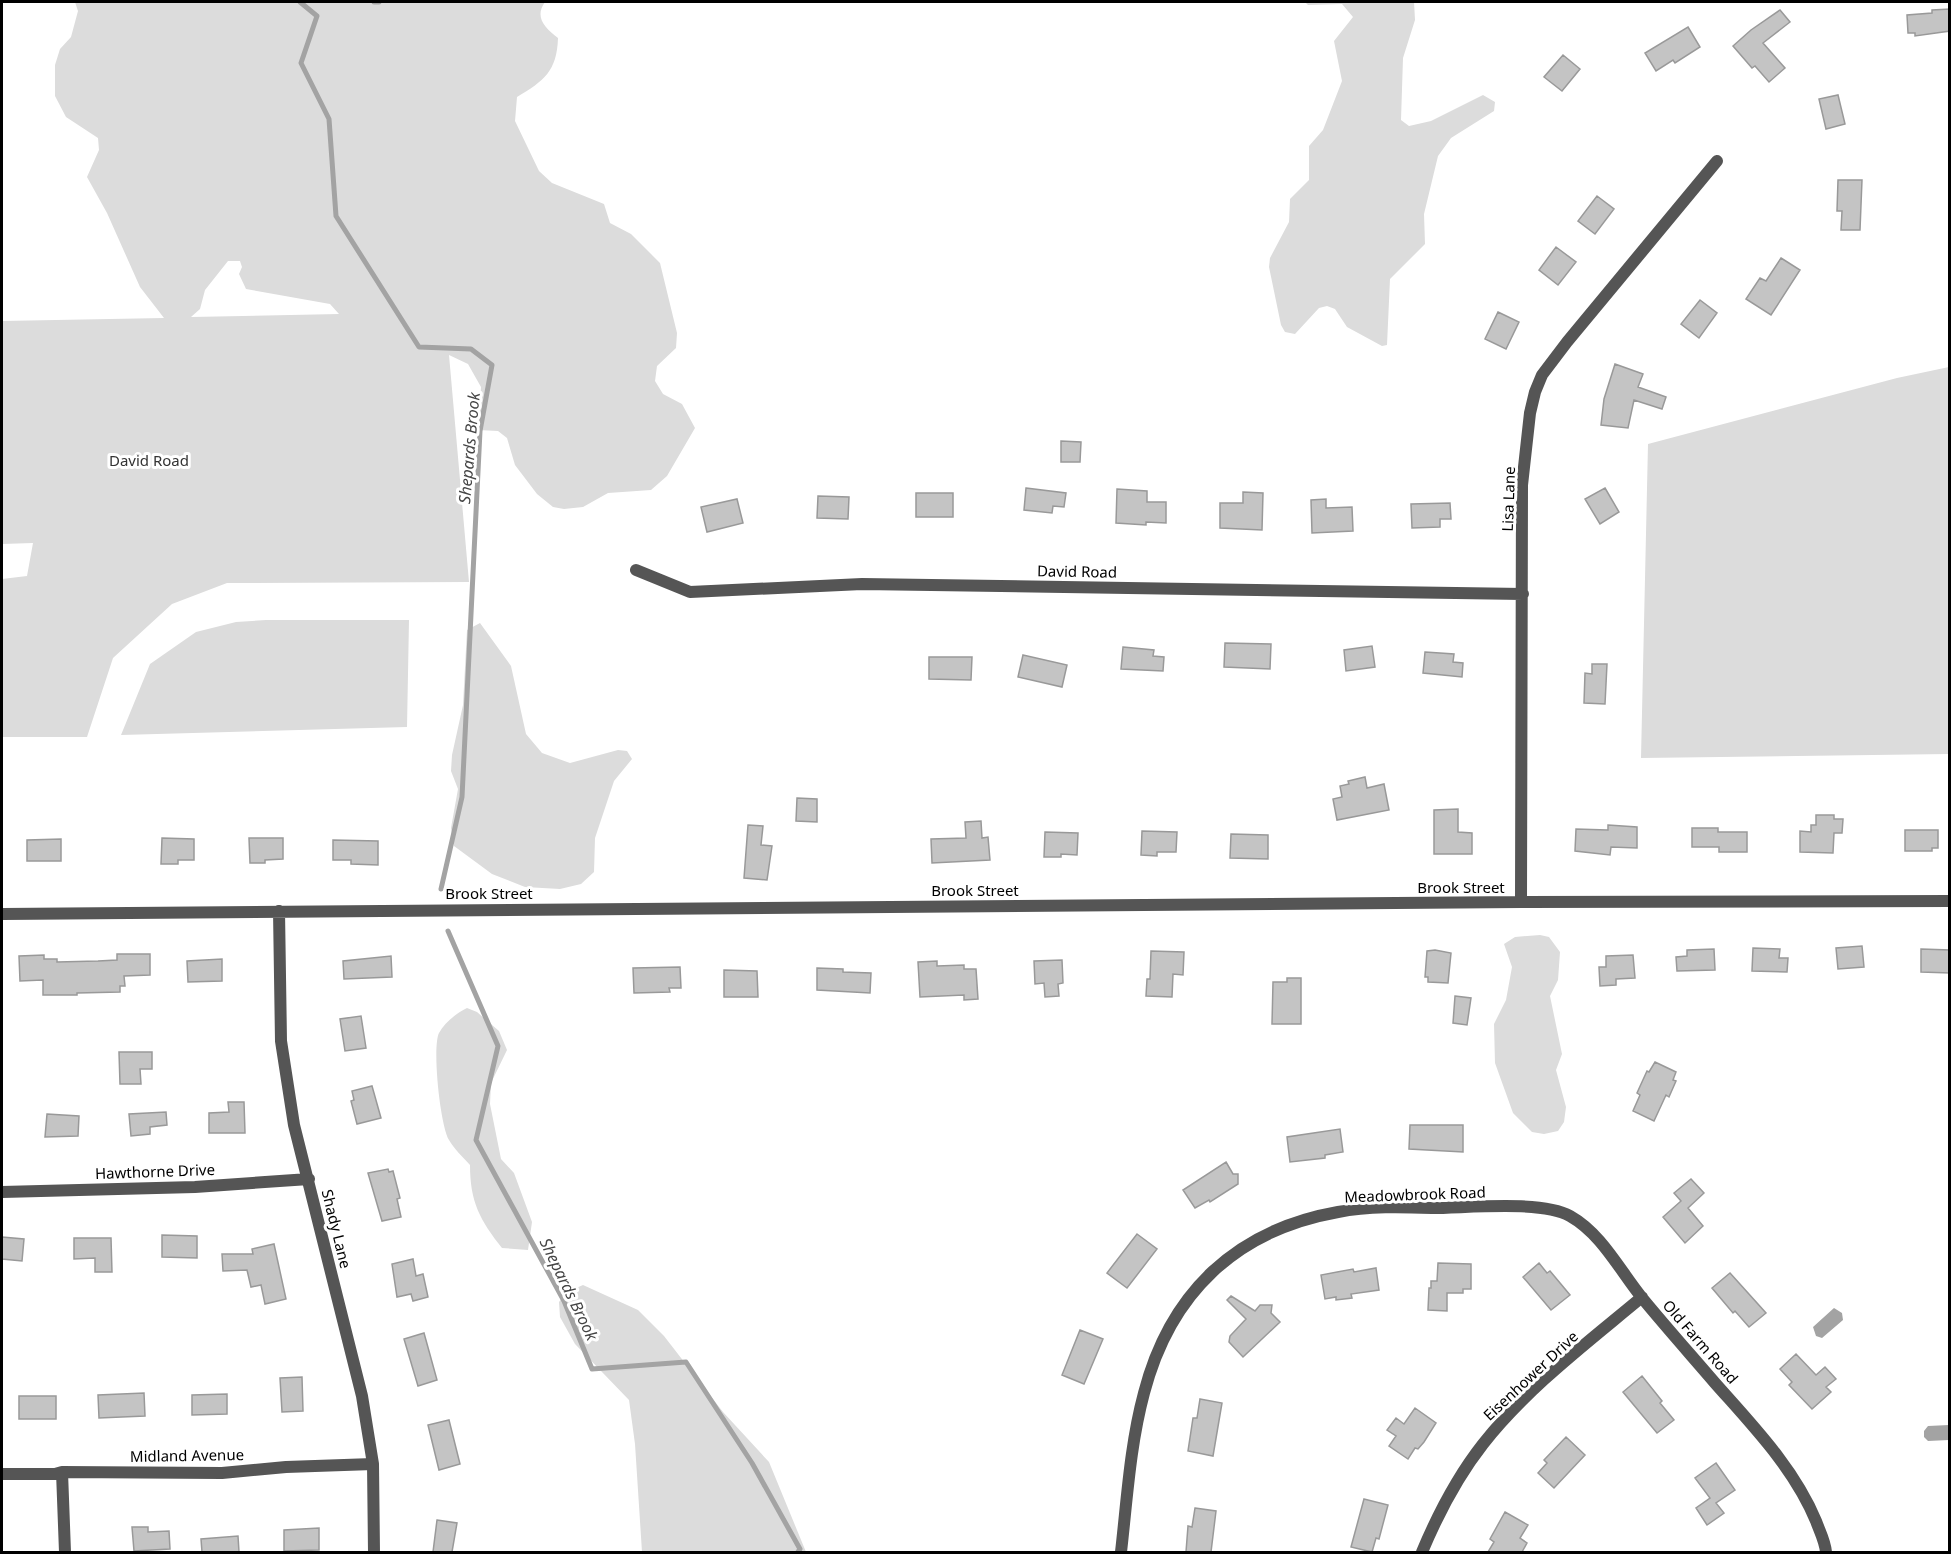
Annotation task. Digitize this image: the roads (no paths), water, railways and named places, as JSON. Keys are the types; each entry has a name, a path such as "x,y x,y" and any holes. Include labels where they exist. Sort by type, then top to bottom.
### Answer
{"street":[{"name":"Lisa Lane","path":"1521,902 1522,485 1530,413 1542,375 1717,161"},
{"name":"David Road","path":"636,570 690,592 862,584 1523,594"},
{"name":"Brook Street","path":"2,914 1521,902 1950,901"},
{"name":"Shady Lane","path":"279,911 280,1041 294,1125 362,1396 373,1464 374,1552"},
{"name":"Hawthorne Drive","path":"2,1192 195,1187 309,1179"},
{"name":"Old Farm Road","path":"1505,1208 1557,1210 1581,1224 1603,1246 1642,1297 1775,1452 1806,1497 1825,1543 1826,1552"},
{"name":"Meadowbrook Road","path":"1121,1552 1137,1430 1143,1395 1152,1365 1183,1304 1210,1273 1255,1241 1274,1231 1312,1217 1341,1211 1369,1209 1505,1208"},
{"name":"Eisenhower Drive","path":"1422,1552 1446,1500 1482,1445 1505,1418 1582,1347 1642,1297"},
{"name":"Midland Avenue","path":"2,1474 222,1473 286,1467 373,1464"},
{"path":"62,1472 65,1552"}],"waterway":[{"name":"Shepards Brook","path":"300,2 317,16 301,63 329,119 336,216 419,347 471,349 492,365 480,431 462,797 441,889"},
{"path":"374,2 379,2"},
{"name":"Shepards Brook","path":"448,931 498,1046 476,1140 564,1301 592,1369 686,1362 752,1463 800,1549 798,1552"}]}
